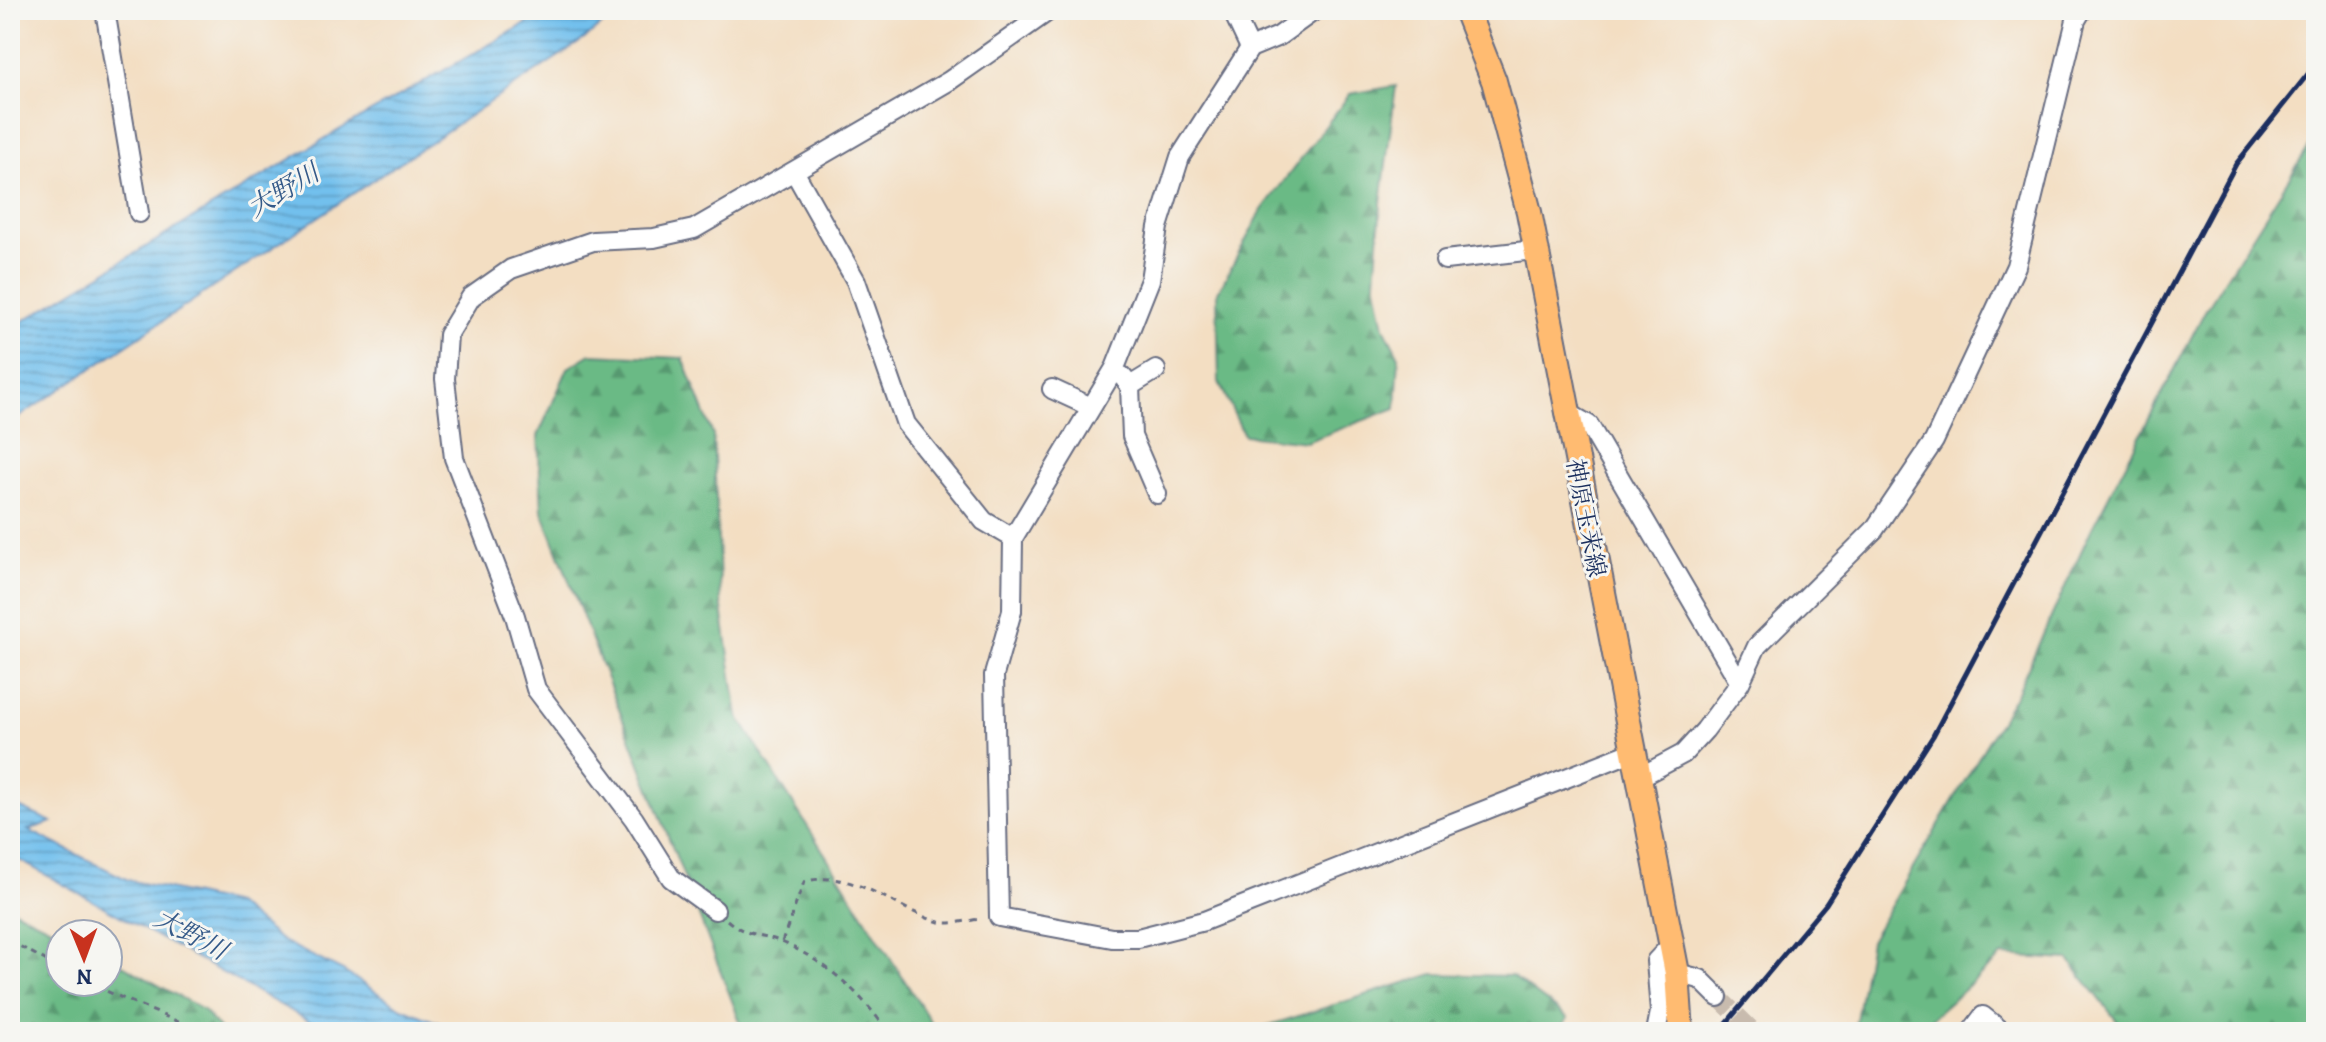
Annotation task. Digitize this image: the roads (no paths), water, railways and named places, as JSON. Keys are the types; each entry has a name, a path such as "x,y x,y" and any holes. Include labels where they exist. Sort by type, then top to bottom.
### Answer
{"main road":[{"name":"神原玉来線","path":"1466,10 1494,81 1535,250 1677,973 1681,1032"}],"street":[{"path":"105,10 139,213"},
{"path":"715,910 671,878 634,819 536,689 515,616 454,458 445,379 448,335 471,297 511,269 593,241 654,238 694,229 949,81 1050,10"},
{"path":"1232,10 1250,48"},
{"path":"1315,10 1279,36 1250,48 1180,157 1158,227 1150,280 1115,368 1013,538 1012,611 994,675 993,691 999,917 1112,938 1138,938 1204,921 1632,752"},
{"path":"1638,778 1683,754 1740,683 1757,646 1874,530 1934,441 2016,266 2076,20 2082,10"},
{"path":"794,171 856,281 906,424 984,521 1013,538"},
{"path":"1445,260 1535,250"},
{"path":"1115,368 1130,386 1132,436 1157,494"},
{"path":"1130,386 1156,370"},
{"path":"1052,389 1091,407"},
{"path":"1565,411 1589,425 1740,683"},
{"path":"1656,1032 1660,1012 1656,961 1671,945"},
{"path":"1677,973 1700,979 1718,997"},
{"path":"1971,1032 1983,1016 2003,1032"}],"water":[{"name":"大野川","path":"550,10 621,10 583,40 10,423 10,329 339,130"},
{"name":"大野川","path":"10,803 52,822 28,830 128,880 235,904 282,941 343,971 402,1008 461,1032 329,1032 10,855"}],"tunnel":[{"path":"1718,997 1754,1032"}],"railway":[{"path":"1719,1032 1826,904 1933,736 2236,164 2316,64"}]}
